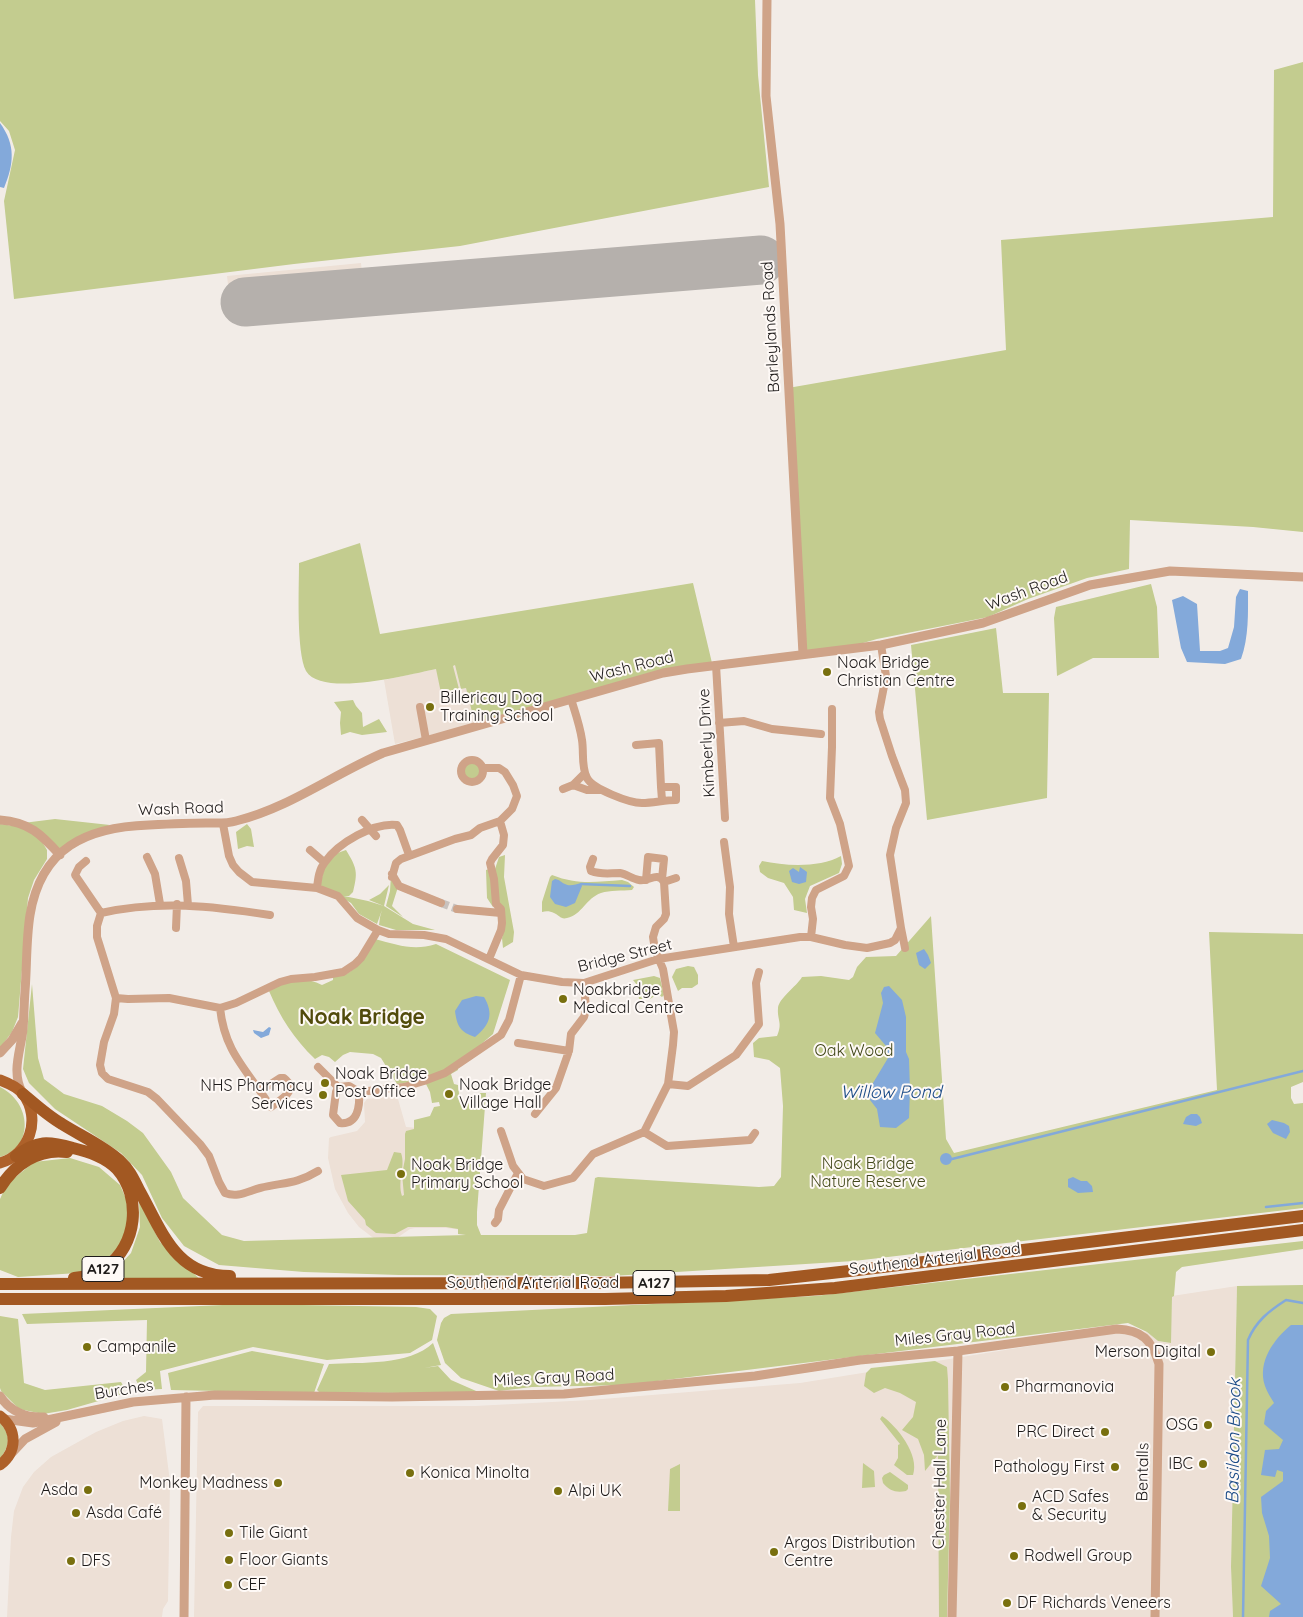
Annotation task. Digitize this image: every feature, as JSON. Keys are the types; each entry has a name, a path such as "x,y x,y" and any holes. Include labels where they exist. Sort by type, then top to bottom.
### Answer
{"highway":[{"path":"23,1094 60,1123 120,1160 132,1177 166,1242 184,1262 196,1269 221,1276 290,1277 364,1284"},
{"name":"A127","path":"3,1284 89,1276 111,1263 125,1247 132,1225 132,1198 117,1169 105,1160 88,1152 47,1142 33,1145 16,1156"},
{"name":"A127","path":"0,1188 13,1171 23,1163 38,1154 52,1151 70,1152 93,1158 108,1166 125,1182"},
{"name":"Southend Arterial Road","path":"3,1284 364,1284 769,1280 1303,1216"},
{"name":"Southend Arterial Road","path":"1,1299 605,1299 736,1296 835,1288 1303,1230"}],"main road":[{"path":"0,1080 12,1085 23,1094 31,1113 32,1125 26,1145 0,1170"},
{"path":"0,1163 16,1156"},
{"path":"0,1474 12,1450 14,1439 11,1428 2,1418"}],"street":[{"name":"Barleylands Road","path":"767,0 766,96 780,224 804,654"},
{"name":"Wash Road","path":"23,1094 18,1083 16,1069 22,1040 28,930 32,903 45,872 60,855 78,840 87,836 117,827 198,823 223,824 238,821 271,809 383,752 663,673 881,645 984,623 1090,585 1170,571 1303,576"},
{"path":"881,645 886,676 879,712 880,719 888,747 905,790 906,803 896,828 890,856 905,948"},
{"name":"Kimberly Drive","path":"716,665 725,818"},
{"path":"571,699 582,739 585,773 593,785 630,801 641,803 676,800 676,787 661,787"},
{"path":"420,707 426,740"},
{"path":"811,937 813,919 811,907 812,898 816,890 844,876 849,866 840,824 830,798 832,709"},
{"path":"719,723 761,722 772,729 822,734"},
{"path":"636,745 659,743 662,800"},
{"path":"441,903 399,886 392,875 396,863 408,855 471,835 480,828 500,821 512,809 517,796 505,772 499,768 483,768"},
{"path":"563,789 573,785 585,773"},
{"path":"573,785 586,790 604,790"},
{"path":"0,820 13,821 30,827 60,855"},
{"path":"362,820 376,836"},
{"path":"489,959 502,930 501,913 496,904 494,879 490,863 503,845 504,840 500,821"},
{"name":"Bridge Street","path":"223,824 229,856 233,865 238,872 252,882 317,888 338,896 357,918 378,930 389,934 424,935 446,939 521,975 562,982 584,983 658,959 800,936 867,948 890,943 895,940 900,925"},
{"path":"317,888 324,862 334,852 370,829 386,824 397,825 408,855"},
{"path":"724,842 730,887 729,914 734,947"},
{"path":"310,850 324,862"},
{"path":"147,857 155,874 160,904"},
{"path":"502,1131 513,1166 518,1173 523,1179 544,1186 572,1178 593,1154 644,1132 668,1084 674,1032 663,969 658,959 653,937 656,927 666,914 663,881 664,860 648,857 646,880"},
{"path":"179,858 184,875 188,905"},
{"path":"593,859 590,867 592,871 607,874 620,873 640,880 656,876 663,881 676,878"},
{"path":"86,861 79,867 76,875 101,912 97,926 97,937 116,998 114,1014 104,1042 100,1064 103,1076 148,1092 157,1099 209,1156 225,1193 237,1195 261,1187 291,1184 318,1171"},
{"path":"101,912 160,904 177,904 270,915"},
{"path":"176,928 177,904"},
{"path":"457,909 501,913"},
{"path":"116,998 169,998 220,1008 236,1003 285,980 343,972 355,964 378,930"},
{"path":"668,1084 688,1086 736,1055 759,1024 756,983 759,972"},
{"path":"338,1087 349,1086 359,1092 404,1087 445,1073 501,1035 509,1020 521,975"},
{"path":"535,1114 556,1088 569,1051 571,1034 584,1017 586,1010 584,983"},
{"path":"220,1008 226,1038 232,1052 260,1091"},
{"path":"0,1053 17,1033 24,1018"},
{"path":"518,1043 569,1051"},
{"path":"318,1066 338,1087"},
{"path":"338,1087 332,1115 340,1123 347,1124 357,1114 359,1092"},
{"path":"644,1132 667,1146 750,1140 755,1133"},
{"path":"495,1223 498,1219 499,1210 518,1173"},
{"name":"Miles Gray Road","path":"186,1397 215,1395 392,1397 564,1394 755,1376 860,1360 958,1351 1117,1329 1129,1330 1139,1334"},
{"name":"Bentalls","path":"1139,1334 1149,1341 1155,1350 1159,1364 1154,1617"},
{"name":"Chester Hall Lane","path":"952,1617 958,1351"},
{"path":"0,1396 15,1411 29,1416 67,1416"},
{"path":"183,1617 186,1397"},
{"name":"Burches","path":"2,1418 33,1423 133,1402 186,1397"},
{"name":"Burches","path":"5,1461 25,1439 67,1416"}],"shaded area":[{"path":"361,263 363,282 229,293 227,276"},
{"name":"Billericay Dog Training School","path":"455,665 461,689 466,688 475,724 395,744 384,680"},
{"name":"Noak Bridge Primary School","path":"395,1096 398,1099 406,1127 418,1128 469,1231 446,1228 415,1228 410,1229 394,1240 376,1240 359,1227 348,1213 335,1189 328,1158 329,1138 357,1131 365,1122 364,1103 367,1099"},
{"path":"1237,1286 1231,1566 1233,1617 194,1617 198,1412 203,1406 475,1406 590,1400 800,1383 1117,1332 1139,1334 1147,1332 1158,1341 1170,1343 1172,1296"},
{"path":"144,1416 162,1419 170,1482 168,1601 163,1609 162,1617 7,1617 14,1511 23,1487 34,1472 51,1457 96,1432 123,1421"}],"green space":[{"path":"0,0 755,0 758,75 769,187 460,246 294,264 14,299 4,201 15,150 9,131 0,121"},
{"path":"1303,62 1303,532 1253,527 1130,520 1129,569 1087,578 1028,599 988,617 877,639 835,651 803,654 788,388 1006,350 1001,240 1273,217 1274,70"},
{"path":"360,543 380,634 693,583 712,663 475,724 466,688 461,689 455,665 453,666 459,689 441,693 436,669 388,679 348,684 330,683 315,679 306,671 301,649 299,563"},
{"path":"1151,584 1157,607 1159,658 1093,658 1057,676 1054,618 1056,607"},
{"path":"996,628 1003,693 1049,693 1047,798 927,820 911,645"},
{"path":"353,700 362,713 363,727 379,719 387,732 362,735 350,732 341,735 341,712 334,702"},
{"path":"472,760 480,763 483,771 480,779 472,782 464,779 461,771 464,763"},
{"path":"55,819 110,825 69,843 57,851 23,823"},
{"path":"0,824 22,827 41,840 47,850 47,859 34,880 28,898 18,1017 12,1032 0,1048"},
{"path":"247,824 251,829 254,847 247,846 238,849 236,832"},
{"path":"346,850 356,870 356,880 353,892 349,896 344,896 384,906 413,924 435,930 396,930 379,925 382,910 377,924 359,914 351,903 320,888 324,869 330,859"},
{"path":"505,855 504,877 514,932 513,942 503,948 502,938 505,926 499,903 495,869 499,857"},
{"path":"841,856 842,864 839,873 810,886 805,899 807,913 794,910 793,897 784,883 768,878 760,872 759,866 762,861 792,865 823,863"},
{"path":"489,869 493,907 487,898 486,870"},
{"path":"391,875 398,887 392,906 403,917 386,906 390,891"},
{"path":"552,875 578,882 622,880 634,887 632,890 612,891 596,895 577,914 563,918 551,912 542,912 542,902"},
{"path":"389,885 384,906 369,900 380,894"},
{"name":"Noak Bridge Nature Reserve","path":"931,916 946,1139 954,1153 1217,1090 1209,932 1303,934 1303,1082 1291,1087 1291,1098 1294,1104 1303,1103 1303,1208 854,1261 612,1276 399,1275 304,1272 219,1265 184,1246 162,1218 142,1175 121,1153 55,1109 29,1083 23,1069 32,984 38,1058 44,1079 64,1094 102,1106 143,1133 171,1172 183,1198 222,1235 244,1241 466,1235 458,1234 458,1229 446,1227 408,1227 395,1234 376,1233 366,1225 365,1220 348,1201 341,1175 387,1170 394,1152 401,1153 403,1163 401,1179 401,1190 402,1196 404,1195 402,1174 405,1159 406,1131 414,1129 414,1120 430,1116 434,1107 440,1106 439,1102 432,1103 430,1092 424,1080 397,1084 381,1058 373,1054 350,1052 335,1062 329,1057 322,1055 315,1059 300,1044 288,1027 269,991 295,980 308,980 322,985 333,980 333,976 341,976 353,969 363,958 375,939 413,947 436,944 510,980 493,1034 458,1064 458,1070 451,1074 454,1084 458,1085 460,1102 480,1093 486,1093 477,1212 477,1225 481,1235 575,1235 587,1233 595,1178 598,1177 759,1187 774,1186 781,1177 783,1106 780,1068 769,1060 754,1057 753,1043 759,1038 777,1036 780,1028 779,1004 802,977 821,976 849,980 866,957 896,956"},
{"path":"688,966 694,967 698,975 698,984 692,988 682,988 678,991 672,977 676,969"},
{"path":"654,976 660,978 664,995 662,997 658,994 650,999 639,999 637,985 633,980"},
{"path":"0,1087 18,1103 23,1113 25,1124 24,1134 19,1144 11,1152 0,1157"},
{"path":"70,1158 99,1167 120,1185 130,1208 123,1244 92,1272 18,1277 0,1270 0,1199 7,1184 34,1162"},
{"path":"139,1201 160,1242 205,1284 107,1279 131,1253 140,1227"},
{"path":"1303,1241 1303,1249 1182,1267 1176,1272 1174,1296 1172,1297 1171,1343 1158,1341 1147,1332 1128,1323 625,1385 532,1387 499,1391 461,1378 445,1363 437,1340 441,1323 444,1318 451,1314 815,1296"},
{"path":"1303,1285 1303,1617 1233,1617 1231,1567 1237,1286"},
{"path":"245,1304 416,1307 430,1309 437,1316 432,1340 410,1353 327,1360 253,1347 160,1371 162,1389 141,1390 136,1380 146,1372 147,1320 27,1324 22,1314"},
{"path":"0,1316 18,1319 24,1383 45,1390 121,1382 124,1387 123,1394 67,1410 43,1414 19,1409 0,1388"},
{"path":"433,1343 441,1365 424,1368 438,1366 451,1380 483,1394 319,1392 317,1390 329,1364 370,1363 398,1359 411,1356"},
{"path":"252,1351 324,1364 314,1393 171,1390 168,1373"},
{"path":"935,1361 947,1367 948,1380 950,1497 947,1617 939,1617 938,1455 925,1471 924,1455 918,1439 902,1430 913,1417 916,1402 900,1393 885,1388 874,1393 864,1386 866,1373 871,1368"},
{"path":"882,1416 906,1442 913,1459 913,1475 907,1475 894,1465 898,1458 898,1445 900,1444 880,1419"},
{"path":"0,1423 6,1432 8,1441 0,1459"},
{"path":"863,1463 874,1471 875,1487 862,1488"},
{"path":"680,1464 680,1511 668,1511 670,1469"},
{"path":"890,1472 908,1485 906,1491 893,1491 883,1483 882,1478"}],"water":[{"path":"0,123 9,139 12,155 10,171 4,188 0,187"},
{"path":"1240,589 1248,591 1247,634 1241,659 1225,664 1187,662 1181,648 1172,600 1183,596 1197,604 1200,651 1220,651 1228,648 1234,627 1236,597"},
{"path":"800,867 807,872 806,882 799,884 792,882 789,871 793,868 799,872"},
{"path":"555,879 569,885 581,883 582,886 575,903 566,907 555,904 550,897 552,881"},
{"path":"924,949 931,963 925,969 919,965 916,953"},
{"name":"Willow Pond","path":"889,986 902,1000 906,1017 906,1052 909,1059 909,1118 896,1128 880,1127 877,1109 870,1100 873,1083 888,1058 886,1046 875,1033 883,1003 881,993 884,987"},
{"path":"476,996 484,997 490,1014 487,1024 475,1037 460,1028 455,1011 462,1000"},
{"path":"269,1027 271,1028 269,1035 261,1038 253,1030 263,1032"},
{"path":"1191,1114 1197,1114 1202,1123 1196,1126 1183,1124 1186,1117"},
{"path":"1272,1120 1289,1126 1290,1132 1286,1139 1273,1133 1267,1124"},
{"path":"946,1153 952,1159 946,1165 940,1159"},
{"path":"1073,1177 1081,1181 1087,1181 1092,1186 1093,1192 1078,1193 1068,1187 1068,1179"},
{"path":"1291,1325 1303,1325 1303,1617 1269,1617 1270,1611 1281,1604 1261,1586 1270,1558 1269,1536 1262,1513 1261,1497 1283,1481 1283,1472 1277,1470 1275,1477 1261,1475 1265,1450 1279,1449 1283,1440 1264,1424 1266,1411 1274,1403 1265,1386 1263,1368 1273,1344"}],"waterway":[{"path":"581,884 630,886"},
{"path":"952,1159 1303,1071"},
{"path":"1266,1207 1303,1203"},
{"name":"Basildon Brook","path":"1243,1617 1248,1340 1259,1322 1280,1304 1286,1300 1303,1303"}],"runway":[{"path":"245,302 761,260"}],"tunnel":[{"path":"441,903 457,909"}],"place":[{"name":"Noak Bridge Christian Centre","path":"827,672"},
{"name":"Billericay Dog Training School","path":"430,707"},
{"name":"Noakbridge Medical Centre","path":"563,999"},
{"name":"Noak Bridge Post Office","path":"325,1083"},
{"name":"Noak Bridge Village Hall","path":"449,1094"},
{"name":"NHS Pharmacy Services","path":"323,1095"},
{"name":"Noak Bridge Primary School","path":"401,1174"},
{"name":"Campanile","path":"87,1347"},
{"name":"Merson Digital","path":"1211,1352"},
{"name":"Pharmanovia","path":"1005,1387"},
{"name":"OSG","path":"1208,1425"},
{"name":"PRC Direct","path":"1105,1432"},
{"name":"IBC","path":"1203,1464"},
{"name":"Pathology First","path":"1115,1467"},
{"name":"Konica Minolta","path":"410,1473"},
{"name":"Monkey Madness","path":"278,1483"},
{"name":"Asda","path":"88,1490"},
{"name":"Alpi UK","path":"558,1491"},
{"name":"ACD Safes & Security","path":"1022,1506"},
{"name":"Asda Café","path":"76,1513"},
{"name":"Tile Giant","path":"229,1533"},
{"name":"Argos Distribution Centre","path":"774,1552"},
{"name":"Rodwell Group","path":"1014,1556"},
{"name":"Floor Giants","path":"229,1560"},
{"name":"DFS","path":"71,1561"},
{"name":"CEF","path":"228,1585"},
{"name":"DF Richards Veneers","path":"1007,1603"}],"district":[{"name":"Noak Bridge","path":"362,1018"}],"park label":[{"name":"Oak Wood","path":"854,1051"}]}
